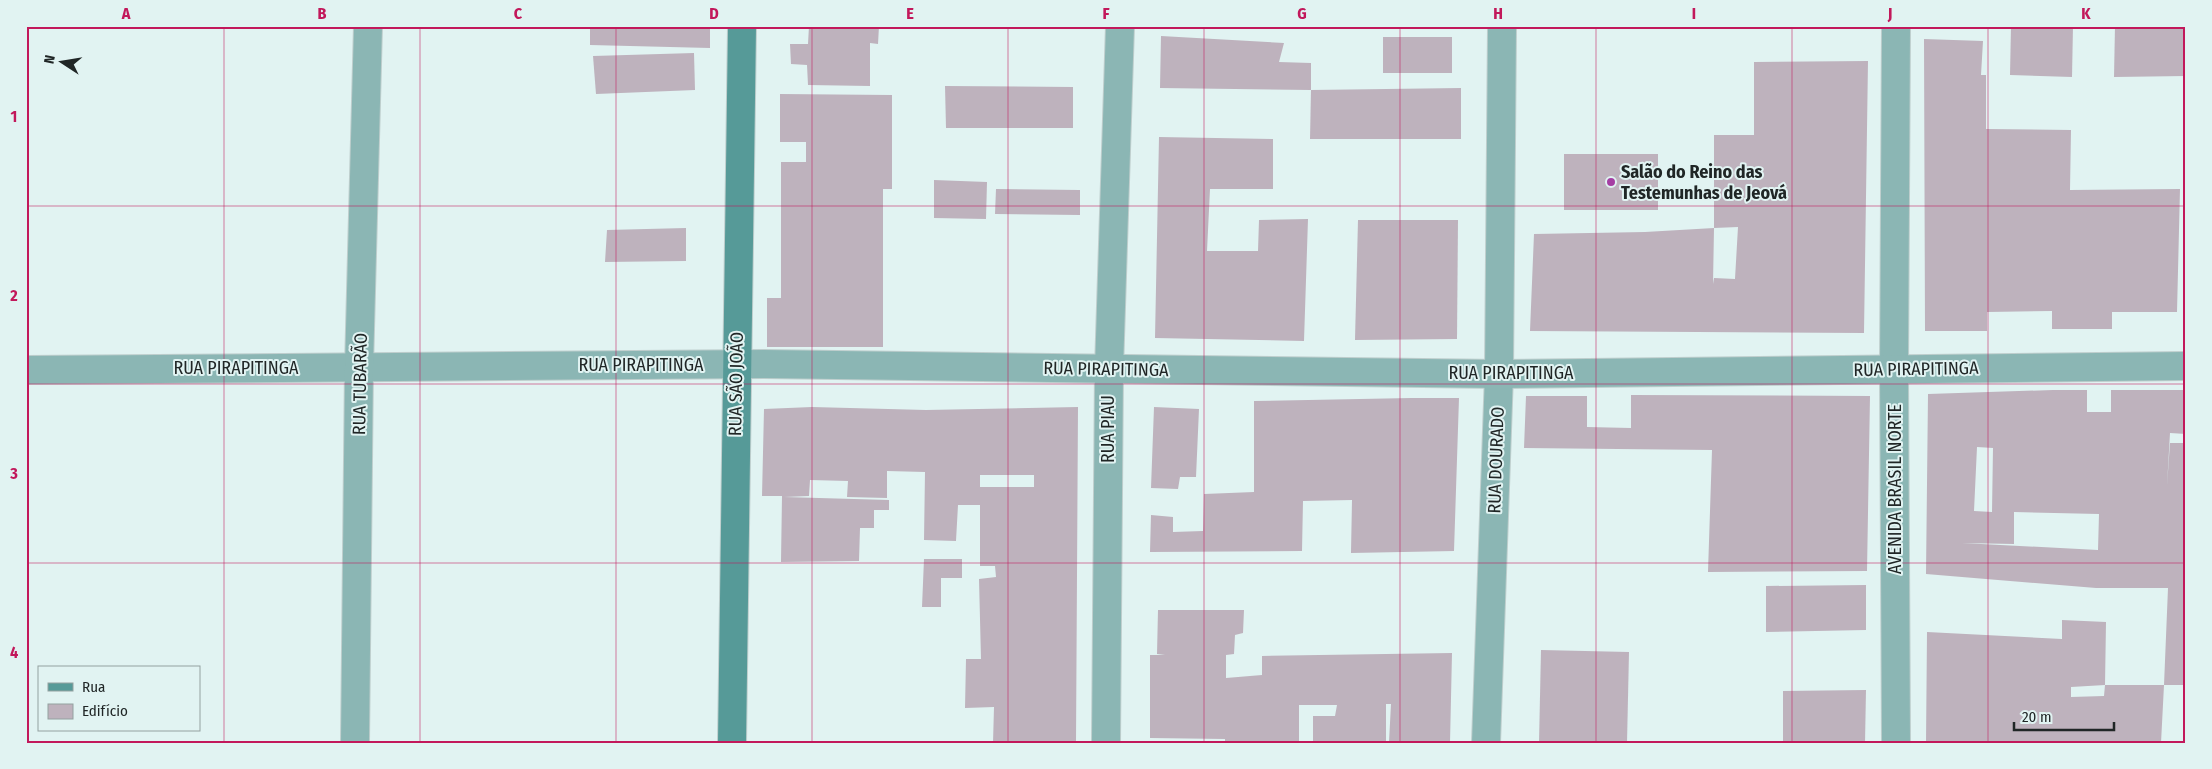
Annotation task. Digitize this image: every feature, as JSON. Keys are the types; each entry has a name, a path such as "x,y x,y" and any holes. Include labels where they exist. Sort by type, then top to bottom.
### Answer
{"street":[{"name":"RUA TUBARÃO","path":"355,743 359,367 368,26"},
{"name":"RUA SÃO JOÃO","path":"732,743 742,26"},
{"name":"RUA PIAU","path":"1106,743 1109,369 1120,26"},
{"name":"RUA DOURADO","path":"1486,743 1499,374 1502,26"},
{"name":"AVENIDA BRASIL NORTE","path":"1896,26 1894,370 1896,743"},
{"name":"RUA PIRAPITINGA","path":"26,370 736,364 1499,374 2186,366"}],"building":[{"path":"590,26 710,26 710,48 590,45"},
{"path":"809,26 879,26 878,44 870,43 870,86 808,85 807,65 791,64 790,44 808,44"},
{"path":"2011,26 2073,26 2072,77 2010,75"},
{"path":"2115,26 2186,26 2186,76 2114,77"},
{"path":"1161,36 1284,43 1279,62 1311,63 1311,90 1160,88"},
{"path":"1383,37 1452,37 1452,73 1383,73"},
{"path":"1924,39 1983,41 1981,75 1986,75 1986,129 2071,130 2070,190 2180,189 2177,312 2112,312 2112,329 2052,329 2052,311 1987,312 1987,331 1925,331"},
{"path":"694,53 695,90 596,94 593,56"},
{"path":"1868,61 1864,333 1530,331 1534,234 1645,232 1714,228 1714,135 1754,135 1754,62","holes":["1738,227 1735,279 1714,278 1713,284 1714,228"]},
{"path":"945,86 1073,87 1073,128 946,128"},
{"path":"1461,88 1461,139 1310,139 1311,90"},
{"path":"780,94 892,95 892,189 883,189 883,347 767,347 767,298 781,298 781,162 806,162 806,142 780,142"},
{"path":"1159,137 1273,139 1273,189 1210,189 1207,251 1258,251 1259,220 1308,219 1304,341 1155,338"},
{"name":"Salão do Reino das Testemunhas de Jeová","path":"1564,154 1658,154 1658,210 1564,210"},
{"path":"934,180 987,182 986,219 934,218"},
{"path":"996,189 1080,190 1080,215 995,214"},
{"path":"1358,220 1458,220 1457,339 1355,340"},
{"path":"686,228 686,261 605,262 607,230"},
{"path":"2087,390 2087,412 2111,412 2111,390 2186,390 2186,434 2170,433 2167,486 2170,443 2186,443 2186,685 2164,685 2168,588 2096,588 1926,574 1928,394","holes":["1977,447 1993,448 1992,512 1974,511","2014,512 2099,514 2098,550 1962,543 2014,544"]},
{"path":"1631,395 1870,396 1867,571 1708,572 1712,450 1524,448 1526,396 1587,396 1587,427 1631,428"},
{"path":"1459,398 1454,551 1351,553 1352,500 1303,501 1302,551 1150,552 1151,515 1173,517 1173,532 1203,531 1204,494 1254,492 1254,401"},
{"path":"812,407 926,410 1078,407 1076,743 993,743 994,707 965,708 966,659 981,659 979,579 996,577 995,566 980,566 980,505 958,505 956,541 924,540 925,472 887,471 887,498 847,497 848,481 810,480 809,496 784,497 889,500 889,510 874,510 874,528 860,528 859,561 781,562 782,496 762,496 764,409","holes":["980,475 1034,475 1034,487 980,487"]},
{"path":"1154,407 1199,409 1196,477 1180,477 1178,489 1151,488"},
{"path":"924,559 962,559 962,578 941,578 941,607 922,607"},
{"path":"1866,585 1866,630 1766,632 1766,586"},
{"path":"1158,610 1244,610 1243,633 1235,635 1234,654 1226,655 1226,678 1262,675 1262,656 1452,653 1450,743 1389,742 1391,704 1386,704 1386,743 1313,743 1313,716 1335,716 1337,705 1299,705 1299,743 1225,743 1225,739 1150,738 1150,655 1165,655 1157,654"},
{"path":"2062,620 2106,622 2105,685 2164,685 2161,743 1926,743 1927,632 2062,639","holes":["2105,685 2104,696 2071,697 2071,687"]},
{"path":"1541,650 1629,652 1627,743 1539,743"},
{"path":"1866,690 1865,743 1783,743 1783,691"}],"place":[{"name":"Salão do Reino das Testemunhas de Jeová","path":"1611,182"}]}
